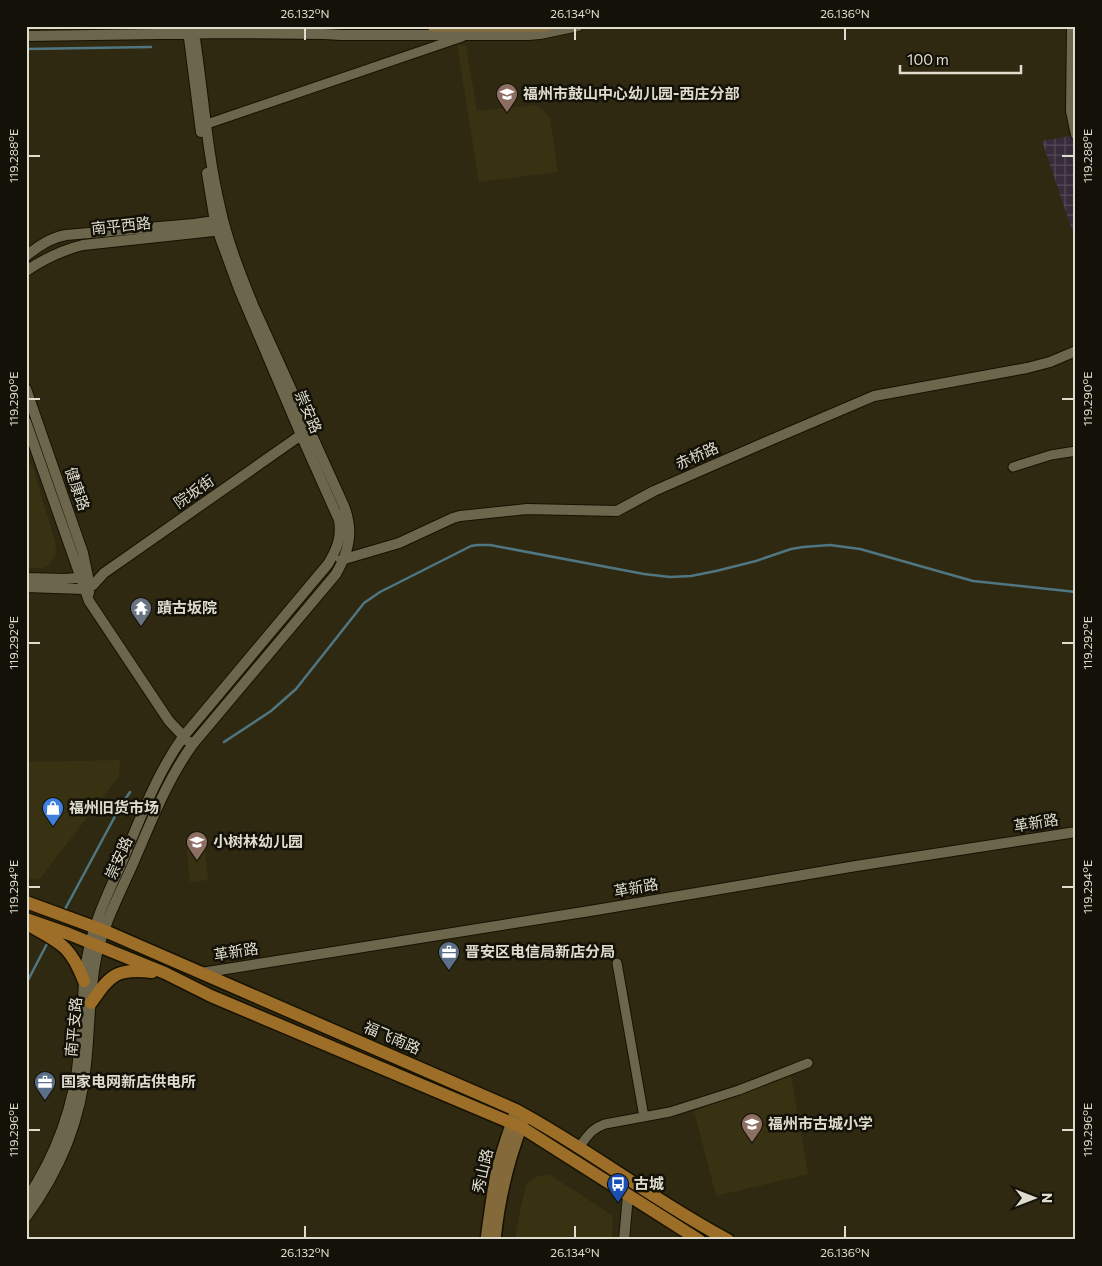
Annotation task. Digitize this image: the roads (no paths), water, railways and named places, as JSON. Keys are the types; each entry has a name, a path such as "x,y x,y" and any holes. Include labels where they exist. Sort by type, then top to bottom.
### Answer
{"main road":[{"path":"433,26 546,26"},
{"name":"福飞南路","path":"26,902 100,929 521,1112 580,1147 695,1222 728,1240"},
{"path":"30,923 69,934 165,973 211,996 516,1125 699,1240"},
{"path":"30,923 65,947 72,956 84,981"},
{"path":"91,1003 102,986 115,975 122,972 137,970 165,973"},
{"name":"秀山路","path":"486,1240 496,1174 521,1112"},
{"name":"秀山路","path":"495,1240 516,1125"}],"street":[{"path":"26,36 191,30 341,36 534,34 578,26"},
{"path":"1072,26 1072,111 1076,135"},
{"name":"崇安路","path":"100,929 169,784 184,757 336,574 344,560 350,536 344,506 220,226 191,30"},
{"name":"崇安路","path":"95,944 150,794 169,758 183,737 328,564 336,552 340,540 339,520 239,289 210,197 191,30"},
{"path":"206,124 467,35"},
{"name":"南平西路","path":"26,256 48,241 66,235 194,224 220,226"},
{"name":"南平西路","path":"26,271 58,253 83,245 220,226"},
{"name":"赤桥路","path":"328,564 399,543 460,516 528,509 617,511 654,491 866,399 882,394 1027,368 1050,362 1076,351"},
{"name":"健康路","path":"26,389 83,553 84,577"},
{"name":"健康路","path":"26,422 84,577 88,601 169,721 183,737 193,744"},
{"name":"院坂街","path":"104,573 301,435"},
{"path":"1013,467 1051,455 1076,451"},
{"path":"26,578 66,579 104,573"},
{"path":"26,587 87,588 104,573"},
{"name":"革新路","path":"201,973 1076,832"},
{"name":"南平支路","path":"26,1200 37,1184 57,1143 73,1093 79,1053 86,959 95,944"},
{"name":"南平支路","path":"26,1217 54,1172 68,1143 76,1119 86,1071 95,944"},
{"path":"617,963 644,1117"},
{"path":"580,1147 592,1130 605,1124 670,1112 739,1090 808,1063"},
{"path":"624,1240 628,1195"}],"waterway":[{"path":"26,49 151,47"},
{"path":"224,742 271,711 296,689 364,603 380,592 471,546 490,545 644,574 670,577 691,576 716,571 756,561 791,549 830,545 860,549 973,581 1076,592"},
{"path":"64,911 130,792"},
{"path":"26,984 49,940"}],"place":[{"name":"福州市鼓山中心幼儿园-西庄分部","path":"507,113"},
{"name":"蹟古坂院","path":"141,627"},
{"name":"福州旧货市场","path":"53,827"},
{"name":"小树林幼儿园","path":"197,861"},
{"name":"晋安区电信局新店分局","path":"449,971"},
{"name":"国家电网新店供电所","path":"45,1101"},
{"name":"福州市古城小学","path":"752,1143"},
{"name":"古城","path":"618,1203"}]}
